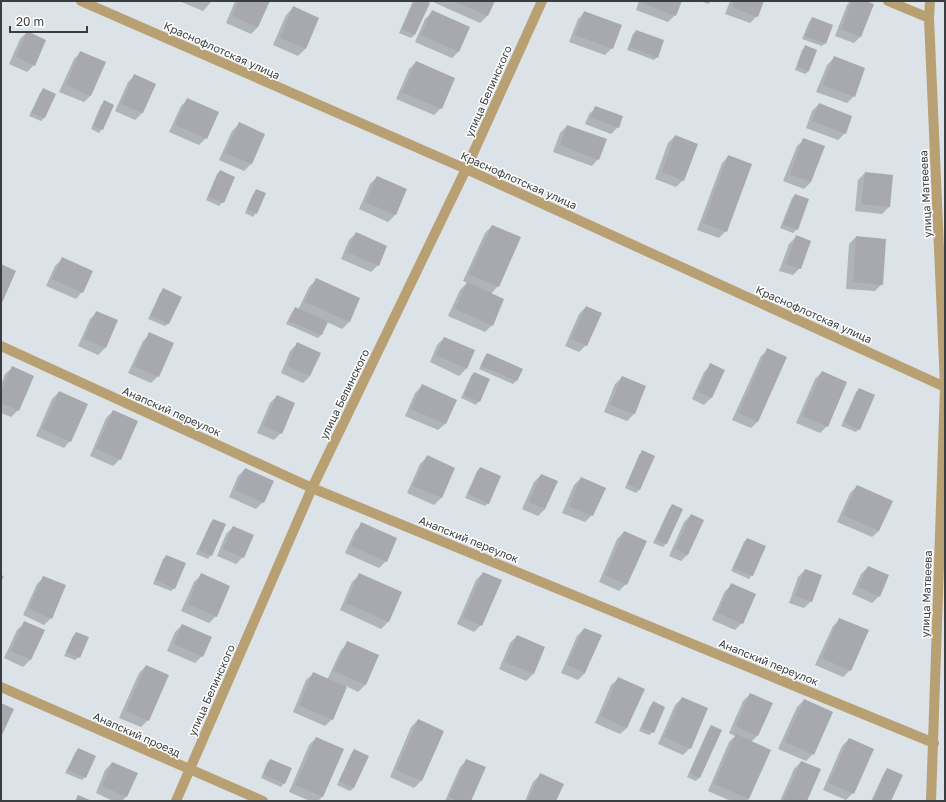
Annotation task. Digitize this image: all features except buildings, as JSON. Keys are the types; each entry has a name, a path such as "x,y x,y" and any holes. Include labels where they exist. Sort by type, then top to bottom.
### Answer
{"lane":[{"name":"Краснофлотская улица","path":"81,1 466,169 945,387"},
{"name":"улица Белинского","path":"176,801 312,488 466,169 542,1"},
{"path":"888,1 929,18"},
{"name":"улица Матвеева","path":"930,1 929,18 945,387 942,595 931,801"},
{"name":"Анапский переулок","path":"1,346 312,488 934,743"},
{"name":"Анапский проезд","path":"1,687 263,801"}]}
